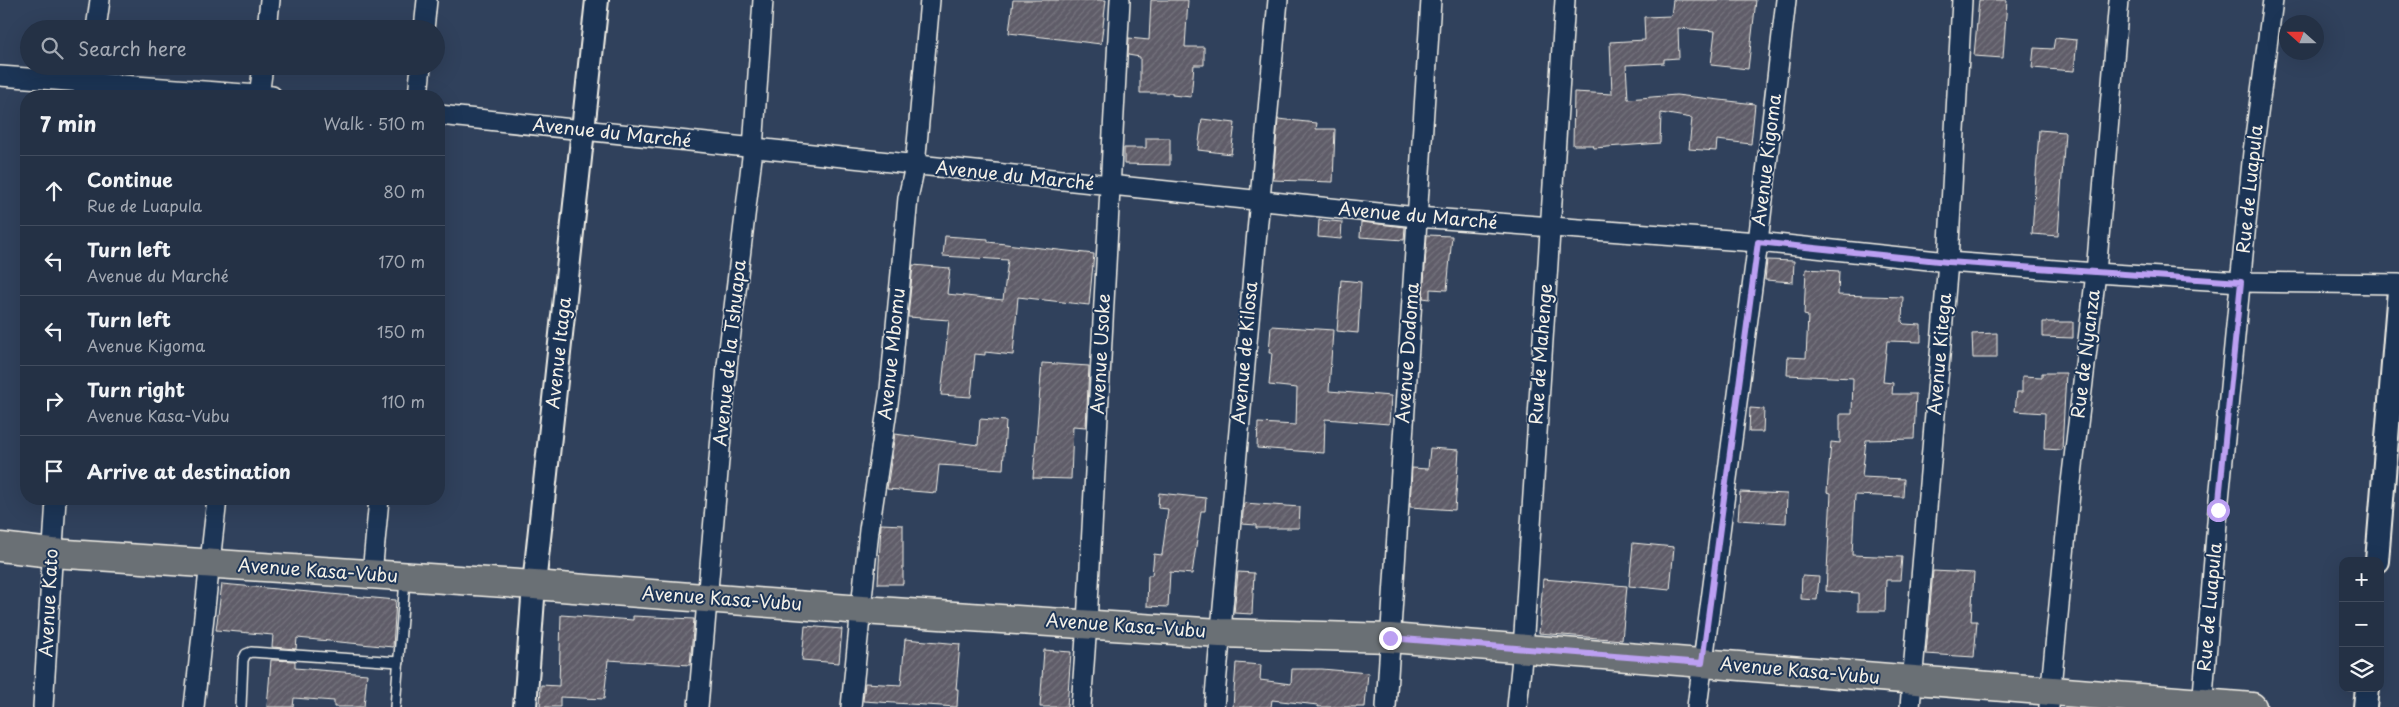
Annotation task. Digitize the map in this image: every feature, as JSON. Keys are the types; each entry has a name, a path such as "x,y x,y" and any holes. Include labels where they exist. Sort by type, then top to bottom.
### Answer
{"main road":[{"name":"Avenue Kasa-Vubu","path":"0,546 52,553 534,585 862,610 1220,633 1390,638 1912,680 2050,699 2252,707"}],"street":[{"path":"97,20 100,0"},
{"path":"268,20 270,0"},
{"path":"425,20 427,0"},
{"name":"Avenue Itaga","path":"525,707 534,585 584,131 596,0"},
{"name":"Avenue de la Tshuapa","path":"698,707 727,366 753,149 763,0"},
{"name":"Avenue Mbomu","path":"851,707 869,530 890,390 908,198 915,166 930,0"},
{"name":"Avenue Usoke","path":"1081,707 1120,0"},
{"name":"Avenue de Kilosa","path":"1214,707 1278,0"},
{"name":"Avenue Dodoma","path":"1386,707 1431,0"},
{"name":"Rue de Mahenge","path":"1517,707 1523,649 1565,0"},
{"name":"Avenue Kigoma","path":"1697,707 1758,242 1786,0"},
{"name":"Avenue Kitega","path":"1910,707 1948,262 1962,0"},
{"name":"Rue de Nyanza","path":"2050,699 2071,483 2096,273 2120,0"},
{"name":"Rue de Luapula","path":"2202,705 2218,510 2253,152 2273,0"},
{"path":"263,75 264,90"},
{"path":"419,90 420,75"},
{"path":"0,76 189,90"},
{"name":"Avenue du Marché","path":"445,116 1417,217 1758,242 1948,262 2096,273 2241,282 2399,284"},
{"path":"2377,557 2399,290"},
{"name":"Avenue Kato","path":"43,707 56,505"},
{"path":"194,707 215,505"},
{"path":"372,574 378,505"},
{"path":"2365,707 2367,692"}],"lane":[{"path":"395,707 405,577"},
{"path":"241,707 244,660 246,654 251,652 399,662"}],"building":[{"path":"1013,0 1106,0 1101,44 1009,33"},
{"path":"1151,0 1188,0 1185,47 1204,47 1204,65 1194,65 1191,97 1172,95 1172,93 1140,93 1140,57 1128,55 1129,38 1149,40"},
{"path":"1673,0 1756,0 1748,69 1711,65 1715,31 1678,28 1679,58 1664,59 1664,63 1626,65 1628,99 1676,95 1755,104 1751,144 1717,140 1716,151 1689,149 1692,118 1661,113 1660,143 1594,148 1593,145 1573,145 1574,92 1612,94 1610,42 1645,40 1644,17 1671,16"},
{"path":"1979,0 2007,0 2003,58 1974,56"},
{"path":"2055,38 2077,40 2074,71 2032,68 2034,48 2053,49"},
{"path":"1202,119 1235,123 1231,154 1198,150"},
{"path":"1278,119 1317,123 1316,129 1335,129 1333,182 1273,180"},
{"path":"2039,130 2065,132 2058,236 2032,234"},
{"path":"1146,138 1170,138 1170,165 1124,164 1124,148 1146,148"},
{"path":"1319,220 1342,222 1341,239 1318,237"},
{"path":"1361,222 1405,227 1404,240 1360,237"},
{"path":"1427,235 1452,236 1447,290 1430,289 1430,299 1423,298"},
{"path":"945,236 988,239 988,242 1094,254 1089,305 1018,297 1013,355 985,352 985,355 975,354 971,397 941,395 949,320 908,317 913,265 950,268 947,294 1003,300 1008,260 943,256"},
{"path":"1767,260 1794,261 1793,282 1765,280"},
{"path":"1806,269 1839,271 1838,295 1903,297 1902,322 1904,324 1921,325 1921,342 1887,341 1883,382 1893,383 1892,394 1916,394 1914,439 1866,440 1862,477 1904,479 1903,497 1855,495 1852,555 1902,557 1900,580 1886,580 1885,611 1858,611 1858,593 1826,591 1831,493 1827,492 1831,442 1840,443 1840,414 1852,414 1853,378 1787,375 1788,357 1806,358 1808,316 1804,315"},
{"path":"1341,280 1361,282 1358,333 1337,331"},
{"path":"2043,322 2073,322 2073,338 2043,337"},
{"path":"1271,326 1333,330 1329,391 1391,396 1389,424 1325,419 1324,453 1257,448 1258,423 1296,425 1297,388 1269,385 1272,353 1269,353"},
{"path":"1997,333 1997,358 1973,358 1972,334"},
{"path":"1042,363 1089,366 1086,427 1073,426 1071,479 1033,478"},
{"path":"2042,373 2066,373 2062,450 2044,449 2045,413 2015,411 2017,392 2022,392 2022,376 2042,377"},
{"path":"1750,408 1764,409 1763,432 1749,432"},
{"path":"980,419 1006,421 1003,469 939,465 936,493 887,489 895,434 978,445"},
{"path":"1430,448 1459,450 1455,510 1410,507 1412,468 1428,469"},
{"path":"1740,492 1787,494 1786,523 1738,520"},
{"path":"1159,493 1206,498 1205,511 1201,511 1192,574 1170,572 1168,607 1147,606 1148,575 1152,575 1154,554 1162,555 1168,509 1158,508"},
{"path":"1244,503 1300,507 1299,528 1256,528 1256,525 1242,524"},
{"path":"881,524 903,525 903,584 878,584"},
{"path":"1633,543 1674,547 1670,590 1629,586"},
{"path":"1933,571 1974,573 1971,621 1977,621 1974,657 1926,654"},
{"path":"1238,572 1254,573 1252,614 1234,613"},
{"path":"1802,576 1819,577 1817,600 1801,599"},
{"path":"1543,579 1627,586 1622,640 1539,633"},
{"path":"222,584 396,600 393,647 297,638 296,649 272,647 273,635 216,630"},
{"path":"561,615 633,620 633,616 694,619 690,665 608,660 604,699 560,697 560,707 540,707 541,685 559,686"},
{"path":"805,626 842,629 839,663 802,660"},
{"path":"905,639 960,644 956,689 958,689 957,707 863,701 865,683 901,685"},
{"path":"1044,650 1071,652 1067,707 1040,707"},
{"path":"271,660 295,661 295,668 367,674 364,707 334,707 334,701 294,698 293,707 267,707"},
{"path":"1236,663 1261,665 1260,680 1291,684 1292,669 1322,669 1368,673 1365,707 1318,707 1318,705 1272,700 1271,707 1233,707"}],"route":[{"path":"1390,638 1702,663 1758,242 1948,262 2241,282 2218,510"}]}
